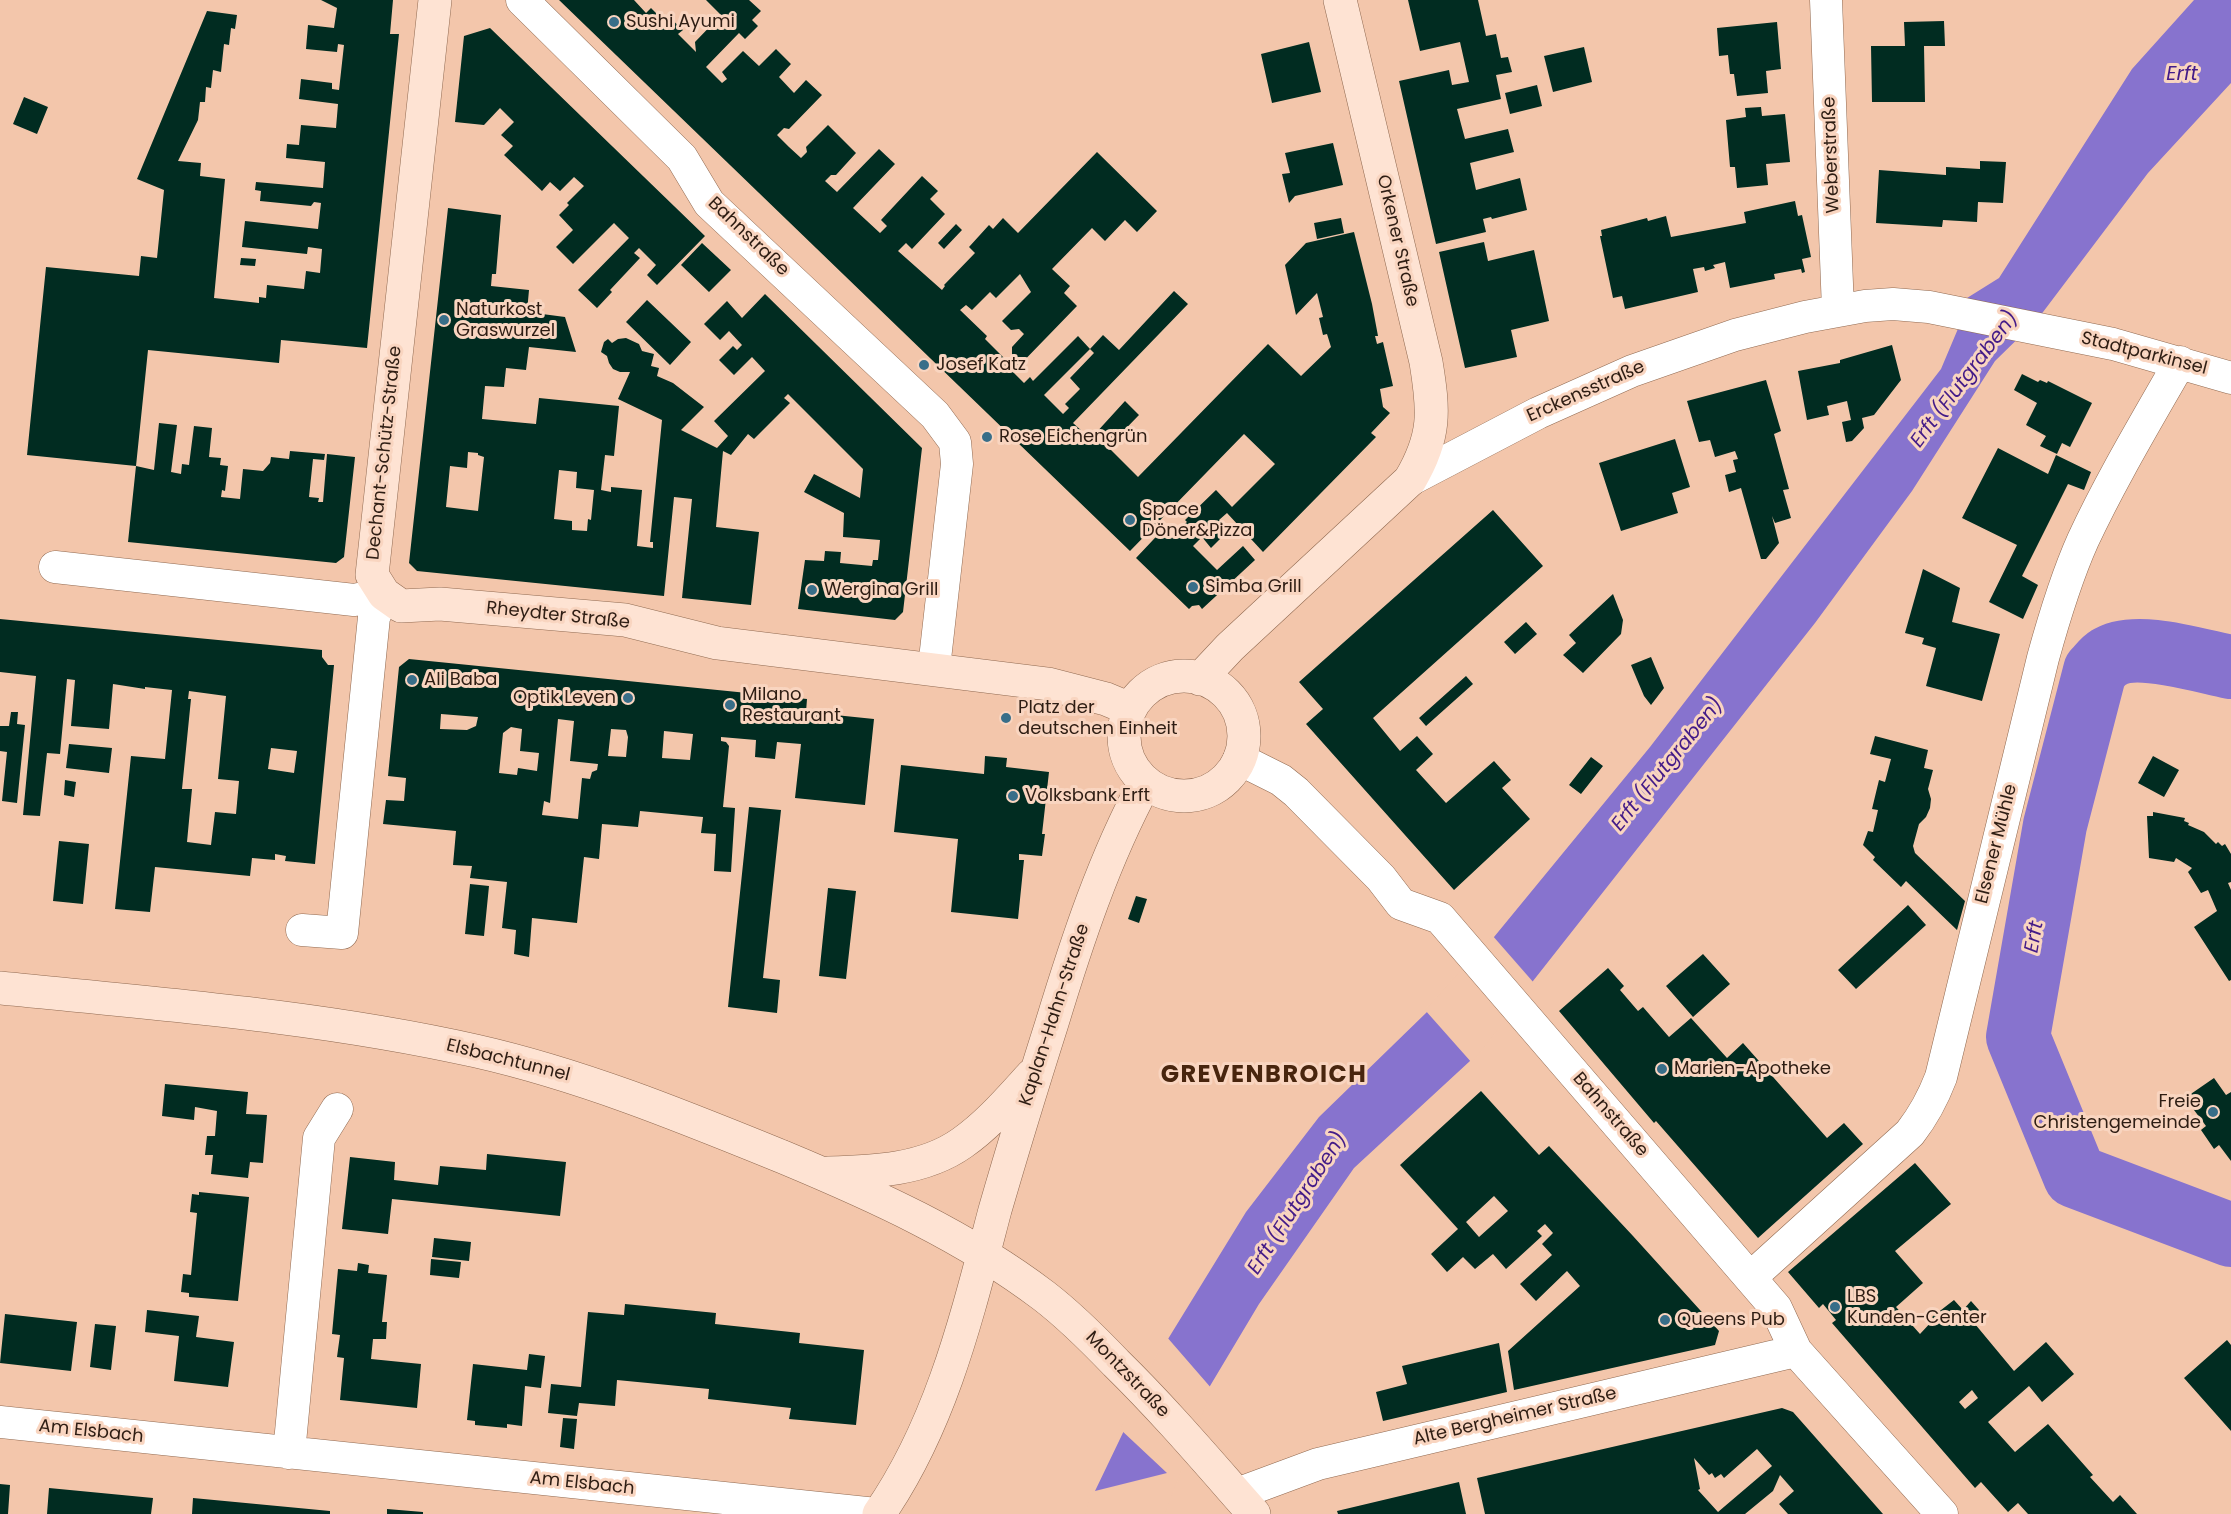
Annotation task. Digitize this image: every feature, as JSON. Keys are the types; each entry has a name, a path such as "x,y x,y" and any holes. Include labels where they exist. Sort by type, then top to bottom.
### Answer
{"street":[{"name":"Dechant-Schütz-Straße","path":"384,594 372,575 435,0"},
{"name":"Bahnstraße","path":"522,0 682,158 710,203 935,415 955,442 957,464 934,668"},
{"name":"Orkener Straße","path":"1340,0 1426,362 1430,389 1431,432 1420,463 1410,480"},
{"name":"Weberstraße","path":"1826,0 1838,310"},
{"name":"Erckensstraße","path":"1200,679 1230,647 1410,480 1538,413 1632,371 1735,335 1838,310 1893,304 1929,307 2056,332"},
{"name":"Stadtparkinsel","path":"2056,332 2180,362 2231,378"},
{"name":"Elsener Mühle","path":"1750,1278 1910,1133 1935,1094 2037,678 2057,610 2082,542 2180,362"},
{"path":"55,567 354,600 384,594"},
{"path":"302,930 342,933 374,617 384,594"},
{"name":"Rheydter Straße","path":"384,594 401,606 440,604 625,620 717,643 934,668 1048,684 1106,699 1130,709"},
{"path":"1173,677 1200,679 1214,685 1228,696 1238,709 1243,726 1244,743 1233,771 1223,782 1198,795 1171,795 1145,783 1135,772 1125,748 1123,735 1130,709 1148,688 1173,677"},
{"name":"Bahnstraße","path":"1239,759 1281,780 1296,792 1381,878 1401,904 1440,918 1776,1308 1796,1351 1942,1514"},
{"name":"Kaplan-Hahn-Straße","path":"878,1514 914,1455 945,1385 1037,1070 1095,892 1125,822 1145,783"},
{"name":"Elsbachtunnel","path":"0,988 346,1027 478,1052 575,1078 724,1132 822,1173 912,1215 983,1254"},
{"path":"822,1173 889,1169 917,1164 940,1155 961,1144 983,1126 1037,1070"},
{"path":"289,1453 319,1138 337,1109"},
{"name":"Montzstraße","path":"983,1254 1061,1310 1130,1376 1246,1504"},
{"name":"Alte Bergheimer Straße","path":"1246,1504 1318,1464 1796,1351"},
{"name":"Am Elsbach","path":"0,1422 878,1514"}],"water":[{"name":"Erft","path":"2194,0 2231,0 2231,83 2148,173 2037,320 1995,361 1912,491 1815,623 1470,1061 1354,1168 1259,1304 1210,1386 1162,1514 1088,1514 1095,1491 1168,1339 1246,1212 1319,1117 1427,1012 1494,937 1650,747 1941,369 1960,324 1959,303 1999,278 2132,69"}],"pier":[{"path":"1492,935 1534,983 1472,1063 1425,1010"},
{"path":"1166,1336 1212,1389 1165,1514 1085,1514 1091,1492 1167,1473 1120,1429"}],"building":[{"path":"321,0 393,0 390,34 399,34 367,348 281,340 279,363 148,350 136,466 27,455 46,267 139,276 141,256 157,258 164,190 137,179 207,11 237,15 235,29 231,28 229,45 224,44 221,72 213,70 211,88 206,87 205,102 200,102 198,120 178,161 201,163 200,176 225,179 214,298 259,303 259,297 266,298 267,285 304,289 306,271 320,273 322,249 308,247 307,254 242,247 245,221 318,229 321,203 314,202 311,206 260,201 261,191 255,190 256,182 323,188 325,162 286,158 287,144 299,145 301,125 336,128 338,104 299,99 301,79 332,83 332,89 339,90 344,45 338,44 337,52 306,49 308,25 334,28 337,8"},
{"path":"559,0 634,0 646,13 651,8 663,20 667,15 683,30 678,34 696,52 695,42 721,15 706,0 749,0 761,11 752,20 758,26 745,39 739,33 706,67 722,83 727,79 722,72 743,51 759,66 776,49 791,64 779,77 794,93 806,80 822,95 789,129 784,128 777,135 789,147 801,158 807,152 806,147 828,125 856,153 836,175 831,175 825,181 837,192 879,149 895,164 853,208 880,233 887,226 881,220 922,176 938,191 930,199 945,214 912,249 906,243 898,251 942,290 944,285 975,253 969,247 989,225 993,229 1003,218 1018,233 1097,152 1157,211 1137,232 1125,220 1105,241 1092,228 1052,269 1070,286 1064,293 1077,306 1013,372 1024,383 1030,377 1033,381 1078,336 1090,349 1103,335 1119,350 1174,291 1188,304 1073,423 1092,440 1125,401 1139,415 1108,447 1138,477 1268,344 1301,376 1331,347 1327,334 1323,335 1319,318 1323,317 1317,293 1296,315 1285,265 1306,243 1354,232 1372,304 1378,336 1375,336 1377,344 1383,342 1393,386 1380,389 1383,407 1390,413 1371,433 1376,437 1263,552 1227,513 1219,520 1229,530 1211,548 1202,537 1193,546 1217,570 1243,546 1255,560 1202,609 1199,605 1189,609 1136,558 1169,523 1182,537 1187,531 1182,526 1187,522 1185,520 1216,490 1232,507 1275,464 1244,434 1130,551","holes":["1020,274 1031,292 1002,321 1011,330 1019,329 1024,334 1012,347 1012,356 1007,361 985,339 987,336 960,310 966,305 972,310 990,292 996,298","1090,349 1094,353 1070,378 1080,389 1065,404 1069,408 1063,414 1044,395"]},
{"path":"1408,0 1478,0 1486,36 1496,34 1501,58 1508,57 1512,72 1496,75 1501,99 1457,109 1465,139 1508,129 1514,152 1470,163 1476,190 1520,178 1527,210 1492,219 1491,217 1483,219 1486,232 1436,244 1399,81 1449,70 1452,85 1469,82 1460,42 1420,51"},
{"path":"1944,21 1945,46 1924,46 1925,102 1872,102 1871,46 1905,46 1904,22"},
{"path":"1777,22 1781,69 1766,71 1768,93 1737,96 1734,74 1730,74 1728,55 1719,56 1717,28"},
{"path":"490,28 705,236 657,285 647,275 656,265 639,248 634,253 640,258 610,290 612,292 597,308 578,290 629,238 614,223 573,264 556,247 573,230 559,215 584,186 574,177 560,191 550,182 542,191 504,155 513,146 501,135 514,122 500,108 484,125 455,122 464,36"},
{"path":"1309,42 1321,92 1272,103 1261,54"},
{"path":"1584,47 1592,82 1553,92 1544,56"},
{"path":"1537,85 1542,106 1510,114 1505,93"},
{"path":"24,97 48,107 37,134 13,124"},
{"path":"1761,107 1762,116 1785,114 1790,162 1766,164 1768,185 1737,188 1735,167 1730,167 1726,120 1746,117 1745,108"},
{"path":"1333,143 1343,185 1295,196 1289,203 1282,174 1290,173 1285,153"},
{"path":"1980,161 2006,162 2003,203 1978,202 1977,222 1943,220 1942,227 1876,223 1879,170 1946,175 1946,167 1980,169"},
{"path":"1795,201 1798,216 1802,215 1811,257 1802,259 1805,272 1802,273 1801,269 1774,274 1775,279 1730,288 1725,262 1713,265 1715,268 1705,271 1704,267 1693,269 1698,292 1625,309 1622,296 1613,298 1600,236 1602,236 1601,230 1647,218 1648,221 1666,216 1671,237 1746,223 1744,212"},
{"path":"448,208 501,215 496,274 492,274 491,286 529,290 527,312 565,317 576,352 529,347 526,370 506,368 504,387 485,386 482,419 536,424 539,398 619,406 614,456 605,455 601,490 611,492 611,487 642,490 637,546 653,548 653,542 650,542 662,420 618,399 630,372 613,369 607,356 601,352 604,342 608,339 612,343 626,338 639,344 642,351 654,354 651,366 659,368 657,376 673,383 704,407 681,430 717,448 728,436 714,421 765,371 752,357 734,375 719,360 733,346 737,350 742,345 729,331 720,340 704,324 727,301 742,318 765,294 922,448 903,612 895,620 798,609 805,560 824,561 825,551 841,552 840,563 872,566 873,560 878,560 880,540 843,537 844,513 804,492 814,474 860,498 863,469 788,394 784,398 790,403 754,439 748,434 731,455 723,451 716,527 759,532 751,605 682,598 692,499 674,497 664,596 417,571 409,563","holes":["468,452 478,453 484,457 478,511 446,507 450,466 467,468","559,470 577,472 576,488 594,490 591,520 588,519 587,531 572,530 572,521 554,519"]},
{"path":"1341,218 1344,233 1317,239 1314,223"},
{"path":"956,224 962,230 944,249 938,243"},
{"path":"1484,242 1488,261 1534,250 1549,321 1511,330 1517,357 1465,368 1439,252"},
{"path":"702,243 731,270 709,292 681,265"},
{"path":"241,258 256,259 255,266 240,265"},
{"path":"647,300 691,342 670,365 626,322"},
{"path":"1892,345 1901,380 1874,415 1862,418 1864,428 1852,441 1846,442 1842,422 1851,420 1847,401 1827,406 1829,415 1807,420 1798,371 1840,363 1840,360"},
{"path":"2022,374 2038,382 2040,380 2047,383 2048,381 2092,403 2070,447 2062,443 2057,454 2040,446 2046,436 2026,425 2037,403 2014,390"},
{"path":"1766,380 1781,431 1774,434 1789,489 1783,490 1791,518 1775,523 1772,516 1779,543 1766,559 1761,559 1741,488 1729,492 1725,475 1736,472 1733,460 1738,459 1735,451 1715,457 1710,440 1699,442 1687,401"},
{"path":"159,423 177,425 171,472 181,474 182,464 189,465 194,426 212,428 209,457 221,458 220,465 228,466 225,491 222,490 221,497 240,499 243,469 263,471 270,463 271,457 289,459 290,451 325,454 324,460 313,459 309,497 319,498 318,502 323,502 327,454 355,457 344,557 336,563 128,542 136,466 154,470"},
{"path":"1675,439 1690,487 1672,493 1678,513 1621,531 1599,463"},
{"path":"1998,448 2048,474 2056,455 2091,472 2084,490 2068,484 2022,576 2038,585 2023,619 1989,602 2017,545 1962,518"},
{"path":"1493,510 1543,566 1373,718 1400,751 1417,736 1433,754 1416,770 1446,803 1494,761 1511,780 1502,788 1530,819 1454,890 1306,724 1323,709 1299,682"},
{"path":"1923,569 1960,588 1952,622 2000,634 1982,701 1926,686 1936,648 1922,644 1924,638 1905,633"},
{"path":"1613,594 1623,620 1621,634 1583,673 1563,655 1576,643 1569,635"},
{"path":"0,619 322,650 322,657 328,665 334,665 315,864 285,861 286,856 275,854 275,860 252,858 250,876 155,867 150,912 115,909 131,756 165,759 172,690 113,684 109,729 71,726 75,680 67,679 60,754 47,753 40,816 23,815 36,676 0,672","holes":["189,691 226,696 218,779 239,781 236,814 215,812 211,845 187,842 192,789 182,789 191,699 188,699","271,748 297,751 294,773 268,769"]},
{"path":"1526,622 1537,634 1515,654 1504,642"},
{"path":"1651,657 1664,688 1651,705 1644,696 1631,665"},
{"path":"409,659 807,699 806,712 874,719 865,805 795,798 801,744 777,742 775,759 755,757 756,740 721,737 721,741 726,742 729,746 723,807 735,808 731,872 714,871 716,834 701,833 703,817 640,811 638,827 602,824 599,859 584,857 577,923 532,918 529,957 514,954 516,930 502,928 507,882 470,878 472,866 453,865 456,831 383,824 386,800 404,801 406,778 388,776 399,667","holes":["441,714 478,717 476,726 467,730 440,729","558,719 574,721 570,761 598,764 597,770 592,772 590,779 582,778 578,819 542,815 544,801 550,803","511,727 522,729 520,751 539,753 537,771 518,768 517,775 499,773 503,733","611,729 626,730 628,737 626,757 608,756","664,731 693,734 690,760 662,758"]},
{"path":"1466,676 1473,684 1426,726 1419,718"},
{"path":"11,712 18,712 17,724 25,725 17,803 2,801 7,752 0,751 0,726 9,726"},
{"path":"1875,736 1928,750 1924,768 1933,770 1928,789 1931,799 1930,808 1926,817 1919,824 1913,846 1915,853 1965,901 1957,930 1906,881 1901,887 1873,860 1875,857 1863,845 1868,831 1873,832 1878,810 1872,809 1879,780 1885,782 1891,759 1870,754"},
{"path":"69,744 112,748 109,773 66,768"},
{"path":"985,756 1007,758 1006,767 1049,772 1042,834 1045,834 1042,856 1019,854 1019,860 1024,860 1018,919 951,912 958,839 894,832 901,765 984,774"},
{"path":"2153,756 2179,770 2164,797 2138,783"},
{"path":"1591,757 1603,766 1581,794 1569,785"},
{"path":"65,780 76,782 74,797 64,795"},
{"path":"749,807 781,810 763,978 780,980 777,1013 728,1007"},
{"path":"2153,812 2185,818 2184,821 2189,823 2188,825 2204,832 2216,844 2218,842 2222,846 2225,844 2231,854 2231,882 2228,883 2231,890 2231,980 2229,981 2194,927 2217,911 2208,890 2201,893 2188,872 2192,868 2176,858 2174,862 2149,858 2147,816 2153,816"},
{"path":"59,841 89,844 83,904 53,901"},
{"path":"470,884 489,886 484,936 465,934"},
{"path":"828,888 856,891 846,979 819,976"},
{"path":"1136,896 1147,899 1139,923 1128,919"},
{"path":"1908,905 1926,925 1856,989 1838,970"},
{"path":"1703,954 1730,984 1693,1017 1666,986"},
{"path":"1608,968 1624,986 1620,990 1638,1011 1643,1007 1669,1037 1691,1018 1727,1058 1743,1043 1827,1138 1844,1123 1863,1144 1758,1238 1656,1121 1654,1123 1559,1011"},
{"name":"Freie Christengemeinde","path":"2214,1078 2226,1095 2231,1092 2231,1161 2219,1145 2214,1149 2201,1130 2206,1126 2185,1098"},
{"path":"165,1084 248,1092 246,1114 267,1115 263,1163 250,1162 248,1178 211,1174 213,1155 205,1155 207,1136 215,1136 217,1111 195,1107 194,1120 162,1116"},
{"path":"1481,1091 1539,1155 1549,1146 1633,1236 1719,1331 1715,1345 1514,1390 1508,1351 1580,1286 1567,1271 1536,1301 1520,1284 1552,1255 1542,1244 1553,1233 1545,1224 1537,1231 1542,1236 1506,1269 1493,1254 1475,1269 1463,1257 1447,1272 1431,1254 1458,1229 1400,1165","holes":["1494,1196 1508,1211 1479,1237 1466,1222"]},
{"path":"487,1154 566,1162 560,1216 392,1199 388,1234 342,1229 350,1157 395,1162 394,1180 438,1185 440,1166 486,1170"},
{"path":"1915,1163 1951,1204 1895,1251 1923,1283 1896,1307 1920,1334 1934,1319 1932,1317 1954,1300 1963,1310 1971,1301 1979,1310 1970,1318 2014,1371 2046,1342 2074,1374 2042,1402 2029,1386 1988,1422 2015,1452 2048,1424 2093,1475 2090,1477 2113,1502 2120,1495 2137,1514 2028,1514 2018,1503 2008,1512 1981,1482 1975,1488 1832,1323 1836,1320 1823,1304 1819,1308 1788,1272","holes":["1972,1390 1978,1398 1965,1409 1959,1402"]},
{"path":"199,1192 249,1197 238,1301 189,1297 189,1293 181,1292 183,1274 191,1275 197,1213 190,1212 192,1194 199,1195"},
{"path":"434,1238 471,1242 469,1261 432,1257"},
{"path":"431,1259 461,1262 459,1278 430,1275"},
{"path":"358,1263 369,1265 368,1273 387,1275 382,1322 387,1322 386,1339 373,1339 371,1359 421,1364 417,1408 340,1400 344,1358 337,1357 340,1335 332,1334 338,1269 357,1271"},
{"path":"625,1304 716,1313 715,1324 800,1333 799,1343 864,1350 856,1425 789,1419 791,1408 708,1399 709,1389 617,1380 615,1406 579,1403 577,1416 548,1413 551,1384 581,1387 588,1312 624,1315"},
{"path":"147,1310 199,1316 196,1337 234,1342 228,1387 174,1381 179,1336 145,1332"},
{"path":"5,1314 77,1322 71,1371 0,1363"},
{"path":"95,1324 116,1326 111,1370 90,1367"},
{"path":"2227,1340 2231,1345 2231,1431 2184,1378"},
{"path":"1499,1343 1507,1392 1383,1421 1376,1392 1407,1384 1402,1366"},
{"path":"529,1354 545,1356 541,1388 525,1386 522,1426 507,1424 507,1428 475,1425 475,1421 467,1420 473,1364 527,1370"},
{"path":"1782,1408 1793,1412 1883,1514 1788,1514 1779,1504 1794,1491 1780,1475 1773,1491 1745,1514 1485,1514 1477,1478","holes":["1757,1449 1772,1466 1718,1512 1698,1490 1700,1489 1694,1458 1709,1475 1712,1473 1715,1478 1721,1474 1724,1478"]},
{"path":"563,1418 577,1419 574,1449 560,1447"},
{"path":"1459,1482 1466,1514 1338,1514 1337,1511"},
{"path":"0,1484 10,1485 8,1514 0,1514"},
{"path":"49,1488 153,1498 151,1514 47,1514"},
{"path":"193,1498 330,1511 330,1514 192,1514"},
{"path":"387,1509 423,1512 423,1514 387,1514"}],"waterway":[{"name":"Erft","path":"2231,667 2151,651 2134,651 2108,658 2095,671 2055,825 2018,1037 2075,1176 2231,1235"}],"place":[{"name":"Sushi Ayumi","path":"614,22"},
{"name":"Naturkost Graswurzel","path":"444,320"},
{"name":"Josef Katz","path":"924,365"},
{"name":"Rose Eichengrün","path":"987,437"},
{"name":"Space Döner&Pizza","path":"1130,520"},
{"name":"Simba Grill","path":"1193,587"},
{"name":"Wergina Grill","path":"812,590"},
{"name":"Ali Baba","path":"412,680"},
{"name":"Optik Leven","path":"628,698"},
{"name":"Milano Restaurant","path":"730,705"},
{"name":"Platz der deutschen Einheit","path":"1006,718"},
{"name":"Volksbank Erft","path":"1013,796"},
{"name":"Marien-Apotheke","path":"1662,1069"},
{"name":"Freie Christengemeinde","path":"2213,1112"},
{"name":"LBS Kunden-Center","path":"1835,1307"},
{"name":"Queens Pub","path":"1665,1320"}],"district":[{"name":"GREVENBROICH","path":"1264,1076"}],"water label":[{"name":"Erft (Flutgraben)","path":"1965,380"},
{"name":"Erft (Flutgraben)","path":"1668,765"},
{"name":"Erft (Flutgraben)","path":"1298,1204"}]}
